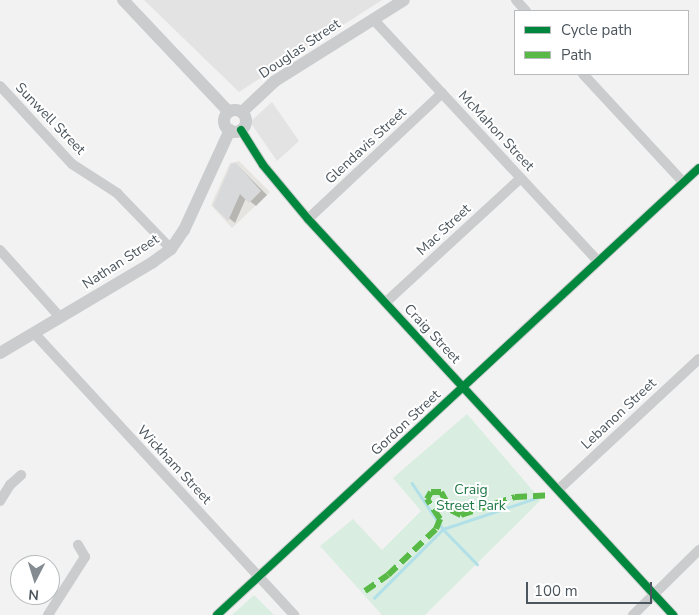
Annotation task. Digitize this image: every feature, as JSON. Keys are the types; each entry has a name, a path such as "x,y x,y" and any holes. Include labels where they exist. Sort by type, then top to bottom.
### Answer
{"street":[{"path":"123,0 246,121 236,130 225,122 236,112"},
{"name":"Douglas Street","path":"236,112 275,81 404,0"},
{"path":"516,0 525,10"},
{"name":"McMahon Street","path":"373,19 598,261"},
{"path":"584,75 683,182"},
{"name":"Sunwell Street","path":"0,86 72,164 117,193 171,249"},
{"name":"Glendavis Street","path":"308,219 442,93"},
{"name":"Nathan Street","path":"0,353 171,249 184,230 236,130"},
{"name":"Craig Street","path":"236,130 308,219 464,386 673,615"},
{"name":"Gordon Street","path":"217,615 699,168"},
{"name":"Mac Street","path":"386,302 520,178"},
{"path":"0,250 60,317"},
{"name":"Wickham Street","path":"34,333 294,615"},
{"name":"Lebanon Street","path":"558,490 699,359"},
{"path":"0,501 10,485 21,475"},
{"path":"48,615 85,557 78,545"},
{"path":"632,615 699,550"}],"shaded area":[{"path":"144,0 382,0 239,92"},
{"path":"272,102 299,141 277,161 250,122"},
{"path":"239,161 270,192 232,228 211,205 230,163"}],"green space":[{"name":"Craig Street Park","path":"467,414 541,500 425,615 382,615 320,546 353,519 382,550 421,511 393,478"},
{"path":"254,595 274,615 232,615"}],"building":[{"path":"236,163 261,191 249,203 240,194 228,221 213,206 231,164"}],"waterway":[{"path":"412,483 443,529 477,564"},
{"path":"374,598 443,529 536,498"}],"marked path":[{"path":"365,591 388,575 436,529 440,519 427,499 431,492 441,492 451,510 461,515 515,497 550,495"}],"cycle path":[{"path":"241,130 263,165 308,219 673,615"},
{"path":"217,615 699,168"}]}
